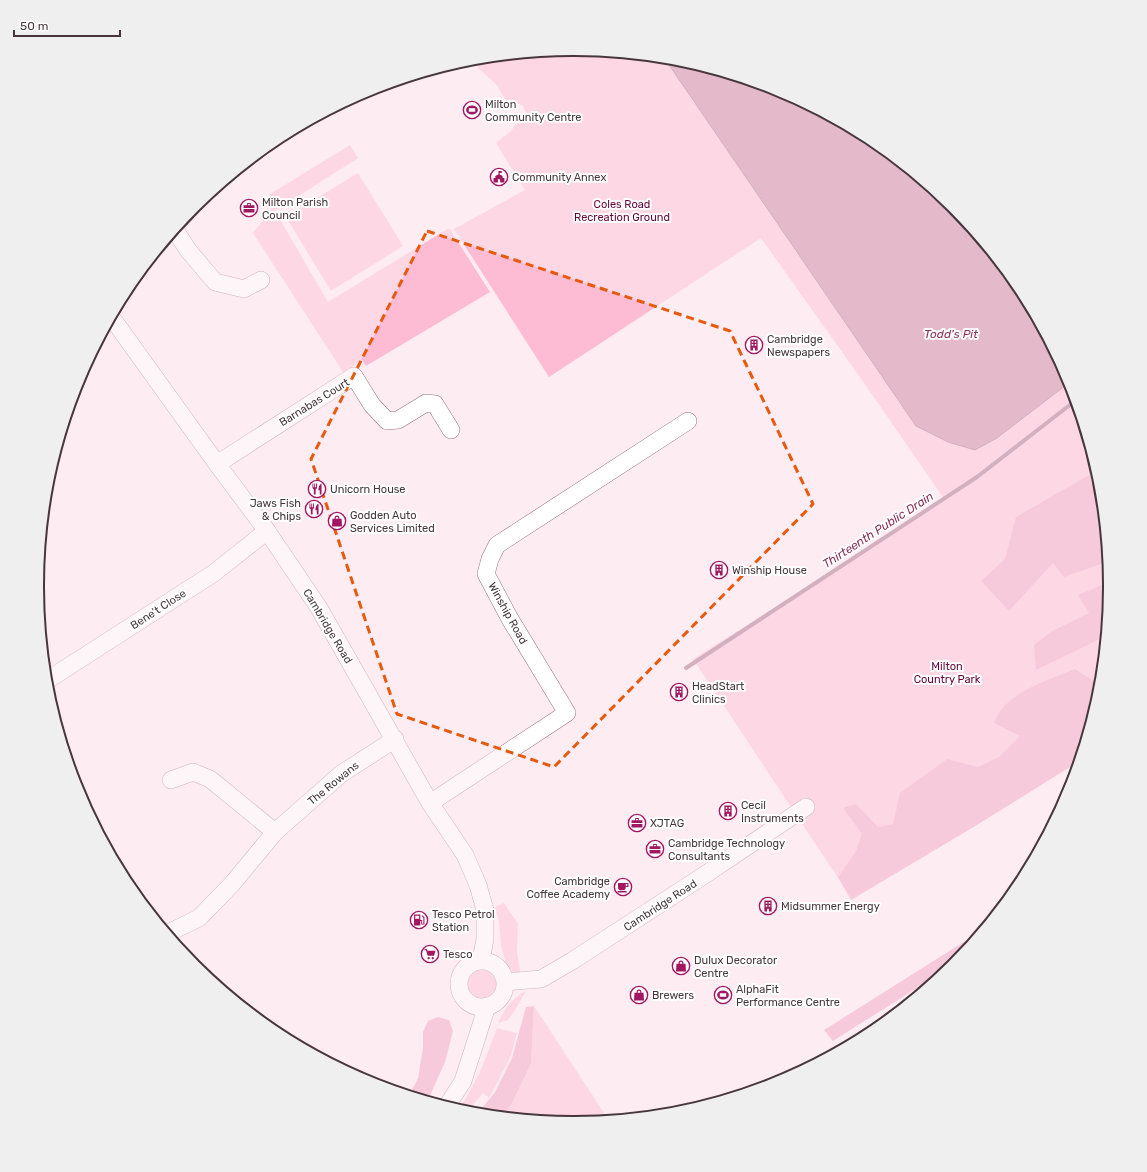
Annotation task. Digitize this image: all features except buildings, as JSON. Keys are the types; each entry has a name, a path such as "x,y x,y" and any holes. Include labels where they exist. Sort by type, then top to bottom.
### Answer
{"street":[{"path":"178,234 188,250 215,282 244,289 261,280"},
{"name":"Cambridge Road","path":"115,322 267,531 319,608 430,802 465,855 478,884 485,910 485,939 481,960"},
{"name":"Barnabas Court","path":"217,464 354,376 372,405 387,421 398,420 426,402 435,404 451,430"},
{"name":"Winship Road","path":"430,802 567,713 510,619 486,574 490,559 497,545 688,421"},
{"name":"Bene't Close","path":"52,677 214,573 267,531"},
{"name":"The Rowans","path":"172,931 199,918 232,884 275,832 341,774 395,739"},
{"path":"171,780 193,772 210,779 275,832"},
{"name":"Cambridge Road","path":"506,982 541,980 700,878 806,807"},
{"path":"481,960 498,966 504,974 506,982 505,990 501,998 495,1004 487,1006 476,1006 467,1001 461,993 459,982 461,974 466,967 473,962 481,960"},
{"path":"451,1100 463,1081 487,1006"}],"highlighted area":[{"path":"427,231 730,331 813,504 554,767 397,714 311,459"}],"green space":[{"name":"Milton Country Park","path":"574,56 608,58 643,61 677,67 744,85 808,111 838,127 868,146 923,188 972,237 1014,292 1032,321 1048,352 1063,383 1075,416 1093,483 1102,551 1102,621 1093,689 1085,723 1071,766 852,899 693,659 945,500 761,238 549,377 454,229 525,190 496,143 511,131 516,124 522,122 526,112 522,105 506,101 497,85 478,68 478,66 504,61 539,58"},
{"path":"350,145 358,158 275,211 328,302 449,228 490,292 366,366 362,360 343,372 253,233 271,210 270,194"},
{"path":"358,173 403,246 331,291 286,217"},
{"path":"504,903 518,924 517,952 521,976 513,972 506,964 501,946 499,921 495,907"},
{"path":"482,970 492,974 496,984 492,994 482,998 472,994 468,984 472,974"},
{"path":"526,991 508,1020 498,1023 509,1004"},
{"path":"534,1006 605,1114 574,1116 506,1111 531,1064"},
{"path":"497,1028 517,1033 510,1058 489,1098 483,1093 473,1105 462,1103 480,1072"}],"shaded area":[{"path":"1089,475 1092,477 1093,483 1102,564 1064,577 1053,563 1009,611 981,581 1005,559 1016,517"},
{"path":"1103,584 1100,638 1036,670 1034,645 1052,631 1089,613 1078,595"},
{"path":"1075,669 1094,681 1085,723 1071,766 977,825 851,900 838,877 856,851 862,834 843,808 856,804 878,827 893,824 900,793 947,759 978,767 999,757 1020,736 994,723 999,713 1007,703 1040,683"},
{"path":"968,939 922,985 833,1041 824,1030"},
{"path":"534,1006 531,1064 506,1111 483,1107 495,1092 512,1058 526,1007"},
{"path":"438,1017 449,1020 453,1031 445,1062 430,1095 412,1090 418,1078 423,1048 423,1032 428,1021"}],"water":[{"name":"Todd's Pit","path":"670,66 711,75 776,97 808,111 838,127 868,146 923,188 948,212 972,237 1014,292 1032,321 1064,386 997,438 975,450 948,442 916,426"}],"waterway":[{"name":"Thirteenth Public Drain","path":"686,668 977,477 1071,404"}],"place":[{"name":"Milton Community Centre","path":"472,110"},
{"name":"Community Annex","path":"499,177"},
{"name":"Milton Parish Council","path":"249,208"},
{"name":"Cambridge Newspapers","path":"754,345"},
{"name":"Unicorn House","path":"317,489"},
{"name":"Jaws Fish & Chips","path":"314,509"},
{"name":"Godden Auto Services Limited","path":"337,521"},
{"name":"Winship House","path":"719,570"},
{"name":"HeadStart Clinics","path":"679,692"},
{"name":"Cecil Instruments","path":"728,811"},
{"name":"XJTAG","path":"637,823"},
{"name":"Cambridge Technology Consultants","path":"655,849"},
{"name":"Cambridge Coffee Academy","path":"623,887"},
{"name":"Midsummer Energy","path":"768,906"},
{"name":"Tesco Petrol Station","path":"419,920"},
{"name":"Tesco","path":"430,954"},
{"name":"Dulux Decorator Centre","path":"681,966"},
{"name":"Brewers","path":"639,995"},
{"name":"AlphaFit Performance Centre","path":"723,995"}],"park label":[{"name":"Coles Road Recreation Ground","path":"622,210"}]}
